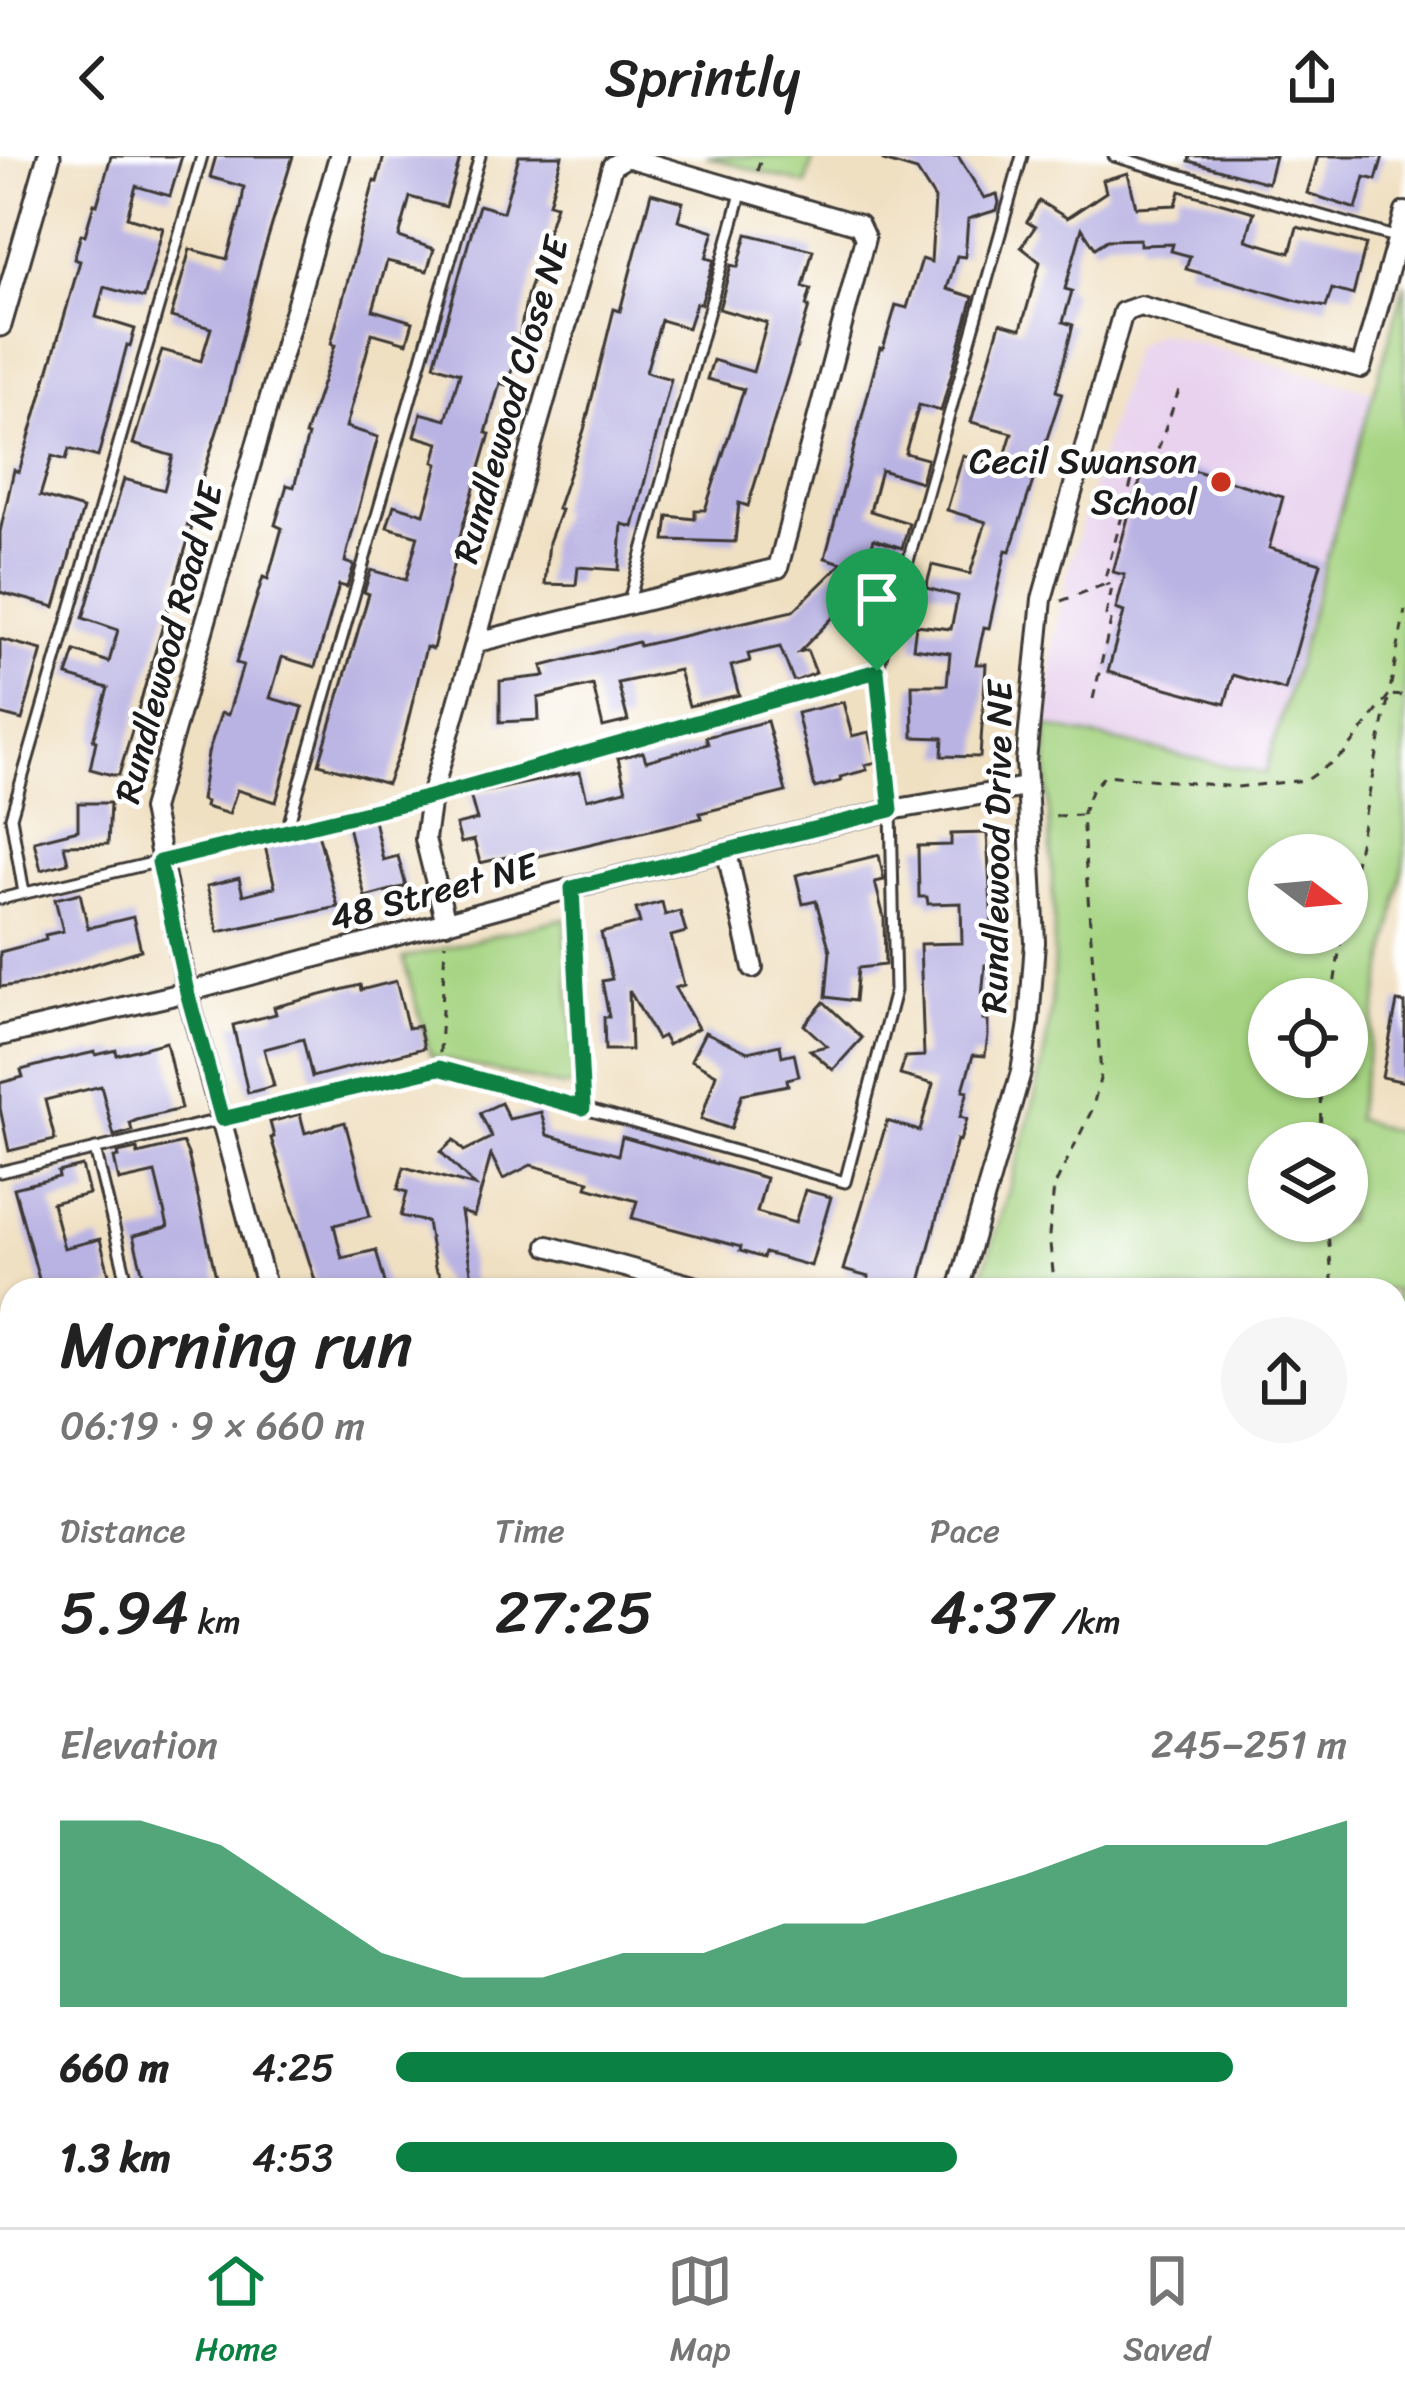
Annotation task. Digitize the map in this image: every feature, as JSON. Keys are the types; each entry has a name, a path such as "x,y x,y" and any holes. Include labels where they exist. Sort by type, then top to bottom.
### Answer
{"street":[{"path":"0,325 49,156"},
{"name":"Rundlewood Road NE","path":"264,1278 187,992 152,809 339,156"},
{"name":"Rundlewood Close NE","path":"446,923 425,839 430,797 612,166 627,157 859,225 865,238 778,568 477,642"},
{"name":"Rundlewood Drive NE","path":"961,1278 1021,1072 1029,1023 1035,942 1026,787 1031,683 1042,599 1123,312 1140,306 1360,368 1405,212"},
{"name":"48 Street NE","path":"0,1036 891,810 1026,787"},
{"path":"728,853 753,968"},
{"path":"548,1246 659,1278"}],"lane":[{"path":"24,893 10,817 202,156"},
{"path":"286,833 480,156"},
{"path":"0,1172 439,1068 845,1182 895,991 891,810 877,671 1022,156"},
{"path":"1114,156 1398,238"},
{"path":"628,605 742,190"},
{"path":"0,899 430,797 877,671"},
{"path":"572,888 583,1108"},
{"path":"95,1149 126,1278"}],"path":[{"path":"1103,585 1135,469 1154,460 1179,390"},
{"path":"1042,599 1058,602 1113,583 1106,615 1112,617 1093,699"},
{"path":"1361,834 1405,610"},
{"path":"1389,695 1405,696"},
{"path":"1054,1278 1049,1235 1054,1187 1092,1110 1101,1075 1082,815 1090,791 1105,776 1237,788 1307,780 1345,753 1389,695"},
{"path":"1055,816 1082,815"},
{"path":"439,1068 446,923"},
{"path":"1329,1242 1332,1278"}],"shaded area":[{"name":"Cecil Swanson School","path":"1158,332 1374,392 1265,774 1047,726 1054,642 1068,571 1133,347"}],"green space":[{"path":"706,156 814,156 806,185"},
{"path":"1405,283 1405,860 1368,1052 1368,978 1248,978 1248,1098 1359,1098 1355,1119 1364,1122 1248,1122 1248,1242 1368,1242 1368,1123 1405,1135 1405,1278 982,1278 1047,1039 1054,934 1047,726 1265,774"},
{"path":"565,918 575,1084 563,1087 431,1056 403,958"}],"building":[{"path":"111,156 182,156 170,196 136,186 127,217 163,228 144,298 104,287 96,317 135,329 98,457 69,449 66,460 52,456 40,496 83,509 55,607 0,592 0,532 14,470 19,472 80,261 74,259 81,234 85,235 97,205"},
{"path":"216,156 293,156 187,526 192,527 119,775 112,775 90,769 108,688 67,676 75,651 109,662 118,630 83,618 124,479 164,490 173,456 133,444 162,350 201,361 211,328 171,317 190,249 227,259 244,187 210,177"},
{"path":"384,156 460,159 446,207 410,197 399,237 434,249 427,271 387,261 373,310 413,322 407,343 372,333 346,427 378,437 345,562 354,565 347,587 339,585 315,667 282,657 270,698 303,707 276,802 237,790 229,814 205,807 201,800 208,753 221,713 228,715 243,665 236,663 263,577 268,579 282,528 275,525 287,485 294,487"},
{"path":"519,156 562,156 549,203 556,205 527,296 514,365 506,385 500,383 486,433 490,434 433,649 426,647 402,745 387,784 319,764 369,594 364,592 371,570 406,580 418,536 387,527 394,505 424,514 439,443 415,436 421,413 446,420 460,373 434,365 479,205 503,212"},
{"path":"883,156 958,156 984,198 997,194 999,203 997,210 968,219 965,257 957,256 947,289 973,297 941,411 919,405 905,453 927,459 921,482 881,470 870,511 909,523 902,548 874,539 864,572 891,586 881,610 854,596 799,652 807,650 816,673 794,682 780,647 748,654 750,661 731,666 739,695 689,706 679,670 618,683 628,721 603,727 593,685 538,698 539,720 500,722 500,681 545,676 542,666 638,642 639,646 793,611 842,563 825,558 880,348 896,305 907,308 922,259 931,262 935,199 917,171 883,161"},
{"path":"1190,156 1275,156 1268,183 1189,161"},
{"path":"1318,156 1383,156 1376,180 1365,177 1356,209 1307,193"},
{"path":"1128,173 1136,207 1176,205 1180,191 1254,212 1246,240 1290,253 1297,227 1366,244 1353,295 1332,289 1326,307 1298,301 1186,269 1190,256 1171,251 1173,244 1107,240 1095,248 1082,228 1065,289 1072,291 1063,322 1073,325 1056,391 1062,393 1010,551 1006,550 976,664 986,664 980,757 942,756 943,738 913,737 912,685 947,685 950,653 913,648 916,625 951,629 958,596 926,588 932,565 970,574 986,522 947,510 963,455 1002,466 1012,433 971,422 1000,323 1021,329 1040,262 1021,247 1035,227 1027,222 1039,201 1067,218 1106,192 1103,180"},
{"path":"651,193 683,202 678,220 714,231 706,258 714,260 688,328 661,320 646,372 671,379 633,527 622,524 619,570 578,567 576,585 545,584 549,542 561,510 557,509 584,430 614,309 620,311"},
{"path":"747,234 813,250 803,287 811,289 809,307 748,506 739,503 735,542 665,540 668,516 695,519 695,510 705,510 744,389 707,379 713,360 753,372 767,323 719,309 731,265 738,267"},
{"path":"1183,467 1283,497 1269,548 1321,563 1285,690 1233,675 1225,704 1108,672 1124,612 1116,609 1125,575 1113,572 1144,471"},
{"path":"0,639 42,650 22,720 0,714"},
{"path":"843,702 852,736 869,732 877,762 815,788 797,713"},
{"path":"767,721 786,792 700,813 702,818 517,861 515,855 480,863 474,840 461,843 456,825 477,820 470,795 580,772 587,799 626,790 618,758 643,752 646,761 708,744 706,737"},
{"path":"78,803 110,803 108,844 64,845 68,863 41,870 34,841 78,830"},
{"path":"374,820 383,860 398,856 406,886 365,897 348,826"},
{"path":"318,833 338,907 218,932 207,886 239,878 243,895 275,887 265,846"},
{"path":"987,833 994,965 985,965 985,1056 973,1055 960,1117 967,1119 957,1140 921,1278 869,1278 843,1270 887,1121 920,1131 933,1084 900,1075 905,1057 924,1056 920,944 962,943 961,903 928,904 927,897 919,897 918,846 951,845 951,834"},
{"path":"879,855 884,880 875,882 884,918 885,965 858,968 855,1001 826,997 830,951 816,901 803,904 796,875"},
{"path":"80,893 88,928 133,917 141,950 36,982 0,987 0,952 63,931 55,899"},
{"path":"662,902 665,915 680,911 686,932 671,936 684,985 675,988 698,1028 668,1045 663,1036 657,1039 629,990 631,1050 605,1050 604,1017 609,1017 602,981 612,979 601,933 640,923 636,909"},
{"path":"396,981 408,1028 419,1026 424,1048 312,1077 303,1039 264,1049 274,1086 248,1093 233,1025 276,1014 274,1007"},
{"path":"824,1002 862,1038 833,1070 810,1050 827,1046 804,1025"},
{"path":"1397,1002 1405,1003 1405,1082 1382,1077"},
{"path":"705,1032 748,1052 780,1045 782,1056 794,1053 799,1076 787,1079 788,1085 742,1094 731,1129 701,1119 716,1074 691,1060"},
{"path":"166,1042 181,1109 137,1120 130,1123 132,1131 114,1136 101,1086 45,1100 55,1140 9,1151 0,1083 23,1077 21,1070 55,1061 95,1052 116,1050 117,1055"},
{"path":"501,1103 509,1119 541,1112 547,1135 618,1155 622,1137 766,1178 757,1212 795,1223 805,1190 831,1197 811,1266 765,1253 763,1258 740,1251 741,1247 632,1218 637,1201 587,1187 589,1181 531,1165 503,1179 491,1155 474,1216 461,1212 472,1278 441,1278 435,1268 427,1222 401,1216 407,1192 398,1189 404,1167 475,1186 441,1152 454,1140 464,1151 492,1137 480,1113"},
{"path":"300,1114 305,1133 345,1122 370,1216 334,1225 342,1258 376,1250 384,1278 314,1278 270,1122"},
{"path":"183,1143 216,1278 144,1278 133,1236 168,1227 155,1173 119,1181 114,1158 137,1149 138,1154"},
{"path":"82,1166 89,1194 52,1203 64,1248 100,1239 110,1278 39,1278 14,1188 59,1177 58,1172"}],"place":[{"name":"Cecil Swanson School","path":"1221,482"}],"route":[{"path":"877,671 891,810 572,888 583,1108 439,1068 222,1119 187,992 159,862 430,797 877,671"}]}
